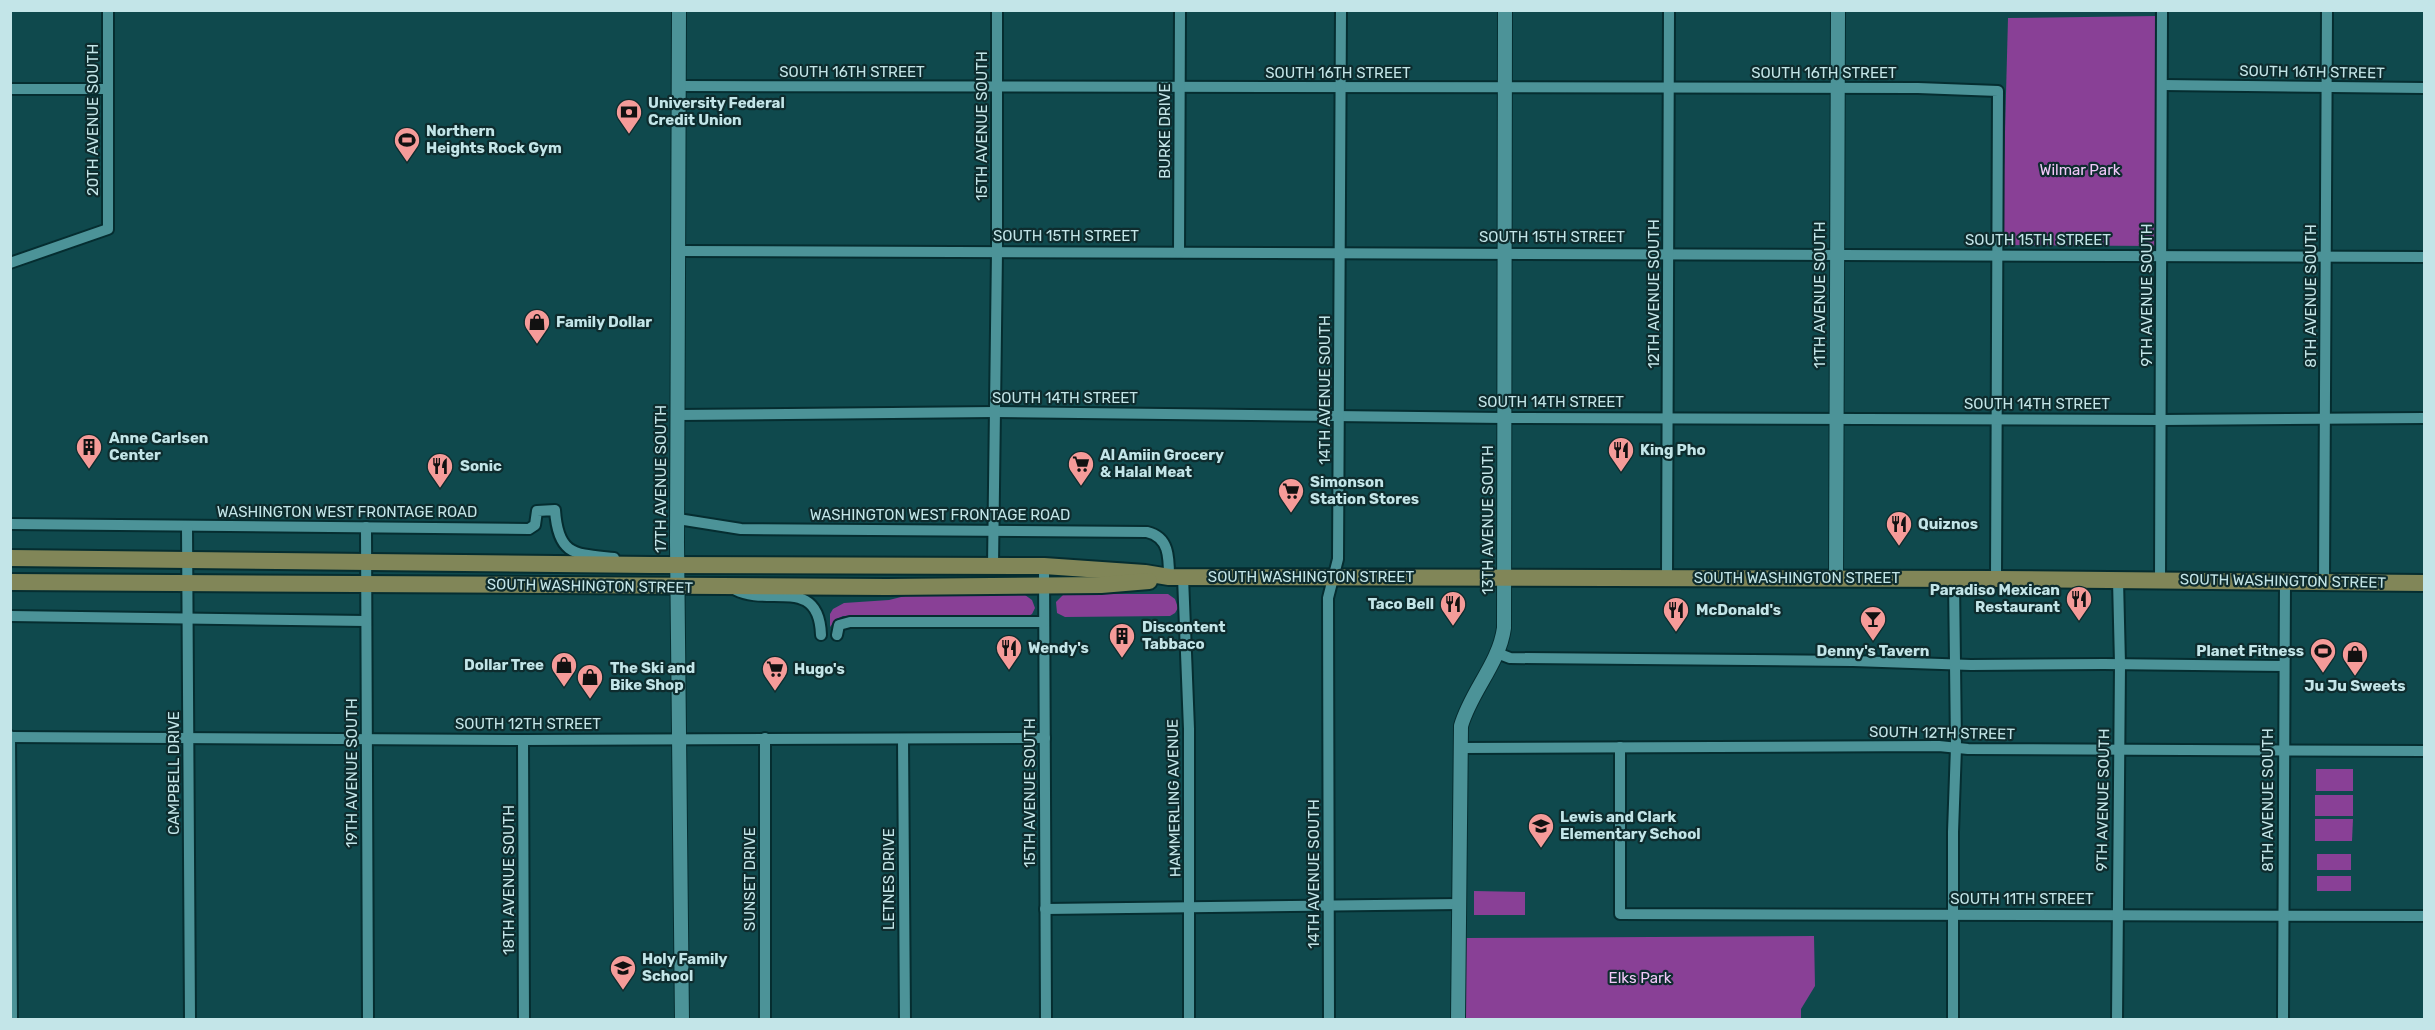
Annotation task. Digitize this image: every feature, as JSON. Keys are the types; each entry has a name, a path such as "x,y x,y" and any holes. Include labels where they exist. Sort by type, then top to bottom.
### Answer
{"main road":[{"name":"SOUTH WASHINGTON STREET","path":"10,558 1044,566 1176,577"},
{"name":"SOUTH WASHINGTON STREET","path":"10,582 1044,587 1101,585 1176,577 1335,576 1504,579 1996,579 2424,583"}],"street":[{"name":"20TH AVENUE SOUTH","path":"10,263 108,229 108,10"},
{"name":"17TH AVENUE SOUTH","path":"679,10 678,587 682,1020"},
{"name":"15TH AVENUE SOUTH","path":"993,566 997,10"},
{"name":"BURKE DRIVE","path":"1179,252 1180,10"},
{"name":"14TH AVENUE SOUTH","path":"1329,1020 1328,598 1338,559 1341,10"},
{"name":"13TH AVENUE SOUTH","path":"1458,1020 1460,748 1464,715 1497,653 1504,628 1505,10"},
{"name":"12TH AVENUE SOUTH","path":"1668,578 1669,10"},
{"name":"11TH AVENUE SOUTH","path":"1836,579 1838,10"},
{"name":"9TH AVENUE SOUTH","path":"2160,580 2162,10"},
{"name":"8TH AVENUE SOUTH","path":"2324,582 2326,10"},
{"name":"SOUTH 16TH STREET","path":"2163,85 2424,88"},
{"name":"SOUTH 16TH STREET","path":"678,86 1998,91 1997,255"},
{"path":"10,89 108,89"},
{"name":"SOUTH 15TH STREET","path":"679,250 2424,257"},
{"path":"1996,579 1997,255"},
{"name":"SOUTH 14TH STREET","path":"678,415 995,412 1504,418 2162,420 2424,418"},
{"name":"WASHINGTON WEST FRONTAGE ROAD","path":"10,524 529,529 534,525 537,510 555,510 559,537 570,549 586,555 627,559 639,564"},
{"name":"WASHINGTON WEST FRONTAGE ROAD","path":"678,519 741,529 1147,532 1155,534 1164,542 1176,577"},
{"name":"CAMPBELL DRIVE","path":"188,526 190,1020"},
{"name":"19TH AVENUE SOUTH","path":"366,527 368,1020"},
{"name":"15TH AVENUE SOUTH","path":"1044,566 1046,1020"},
{"name":"HAMMERLING AVENUE","path":"1176,577 1189,729 1189,1020"},
{"path":"1953,1020 1956,747 1954,579"},
{"name":"9TH AVENUE SOUTH","path":"2117,1020 2120,664 2118,580"},
{"name":"8TH AVENUE SOUTH","path":"2283,1020 2285,581"},
{"path":"730,587 748,595 789,596 803,599 815,610 820,625 820,635"},
{"path":"10,616 366,621"},
{"path":"837,635 839,626 850,622 1044,622"},
{"path":"1497,653 1510,658 1853,661 1954,665 2284,666"},
{"path":"10,737 12,1020"},
{"name":"SOUTH 12TH STREET","path":"10,737 523,740 1045,738"},
{"name":"SUNSET DRIVE","path":"765,738 765,1020"},
{"name":"LETNES DRIVE","path":"903,739 905,1020"},
{"name":"18TH AVENUE SOUTH","path":"523,740 524,1020"},
{"name":"SOUTH 11TH STREET","path":"1620,747 1620,914 2424,916"},
{"name":"SOUTH 12TH STREET","path":"1460,748 1956,747 2424,751"},
{"path":"1045,909 1460,904"}],"green space":[{"name":"Wilmar Park","path":"2156,16 2155,246 2002,245 2008,18"},
{"path":"913,594 1025,595 1032,600 1035,608 1027,617 843,616 835,620 830,627 830,614 833,609 844,603 889,600"},
{"path":"1064,594 1168,594 1175,599 1178,608 1170,616 1065,617 1057,613 1056,602"},
{"path":"2316,769 2353,769 2353,791 2316,791"},
{"path":"2315,795 2353,795 2353,816 2315,816"},
{"path":"2315,819 2353,819 2352,841 2315,841"},
{"path":"2317,854 2351,854 2351,870 2317,870"},
{"path":"2317,876 2351,876 2351,891 2317,891"},
{"path":"1474,891 1525,892 1525,915 1474,915"},
{"name":"Elks Park","path":"1814,936 1815,986 1801,1009 1801,1019 1466,1019 1465,938"}],"place":[{"name":"University Federal Credit Union","path":"629,135"},
{"name":"Northern Heights Rock Gym","path":"407,163"},
{"name":"Family Dollar","path":"537,345"},
{"name":"Anne Carlsen Center","path":"89,470"},
{"name":"King Pho","path":"1621,473"},
{"name":"Al Amiin Grocery & Halal Meat","path":"1081,487"},
{"name":"Sonic","path":"440,489"},
{"name":"Simonson Station Stores","path":"1291,514"},
{"name":"Quiznos","path":"1899,547"},
{"name":"Paradiso Mexican Restaurant","path":"2079,622"},
{"name":"Taco Bell","path":"1453,627"},
{"name":"McDonald's","path":"1676,633"},
{"name":"Denny's Tavern","path":"1873,642"},
{"name":"Discontent Tabbaco","path":"1122,659"},
{"name":"Wendy's","path":"1009,671"},
{"name":"Planet Fitness","path":"2323,674"},
{"name":"Ju Ju Sweets","path":"2355,677"},
{"name":"Dollar Tree","path":"564,688"},
{"name":"Hugo's","path":"775,692"},
{"name":"The Ski and Bike Shop","path":"590,700"},
{"name":"Lewis and Clark Elementary School","path":"1541,849"},
{"name":"Holy Family School","path":"623,991"}]}
